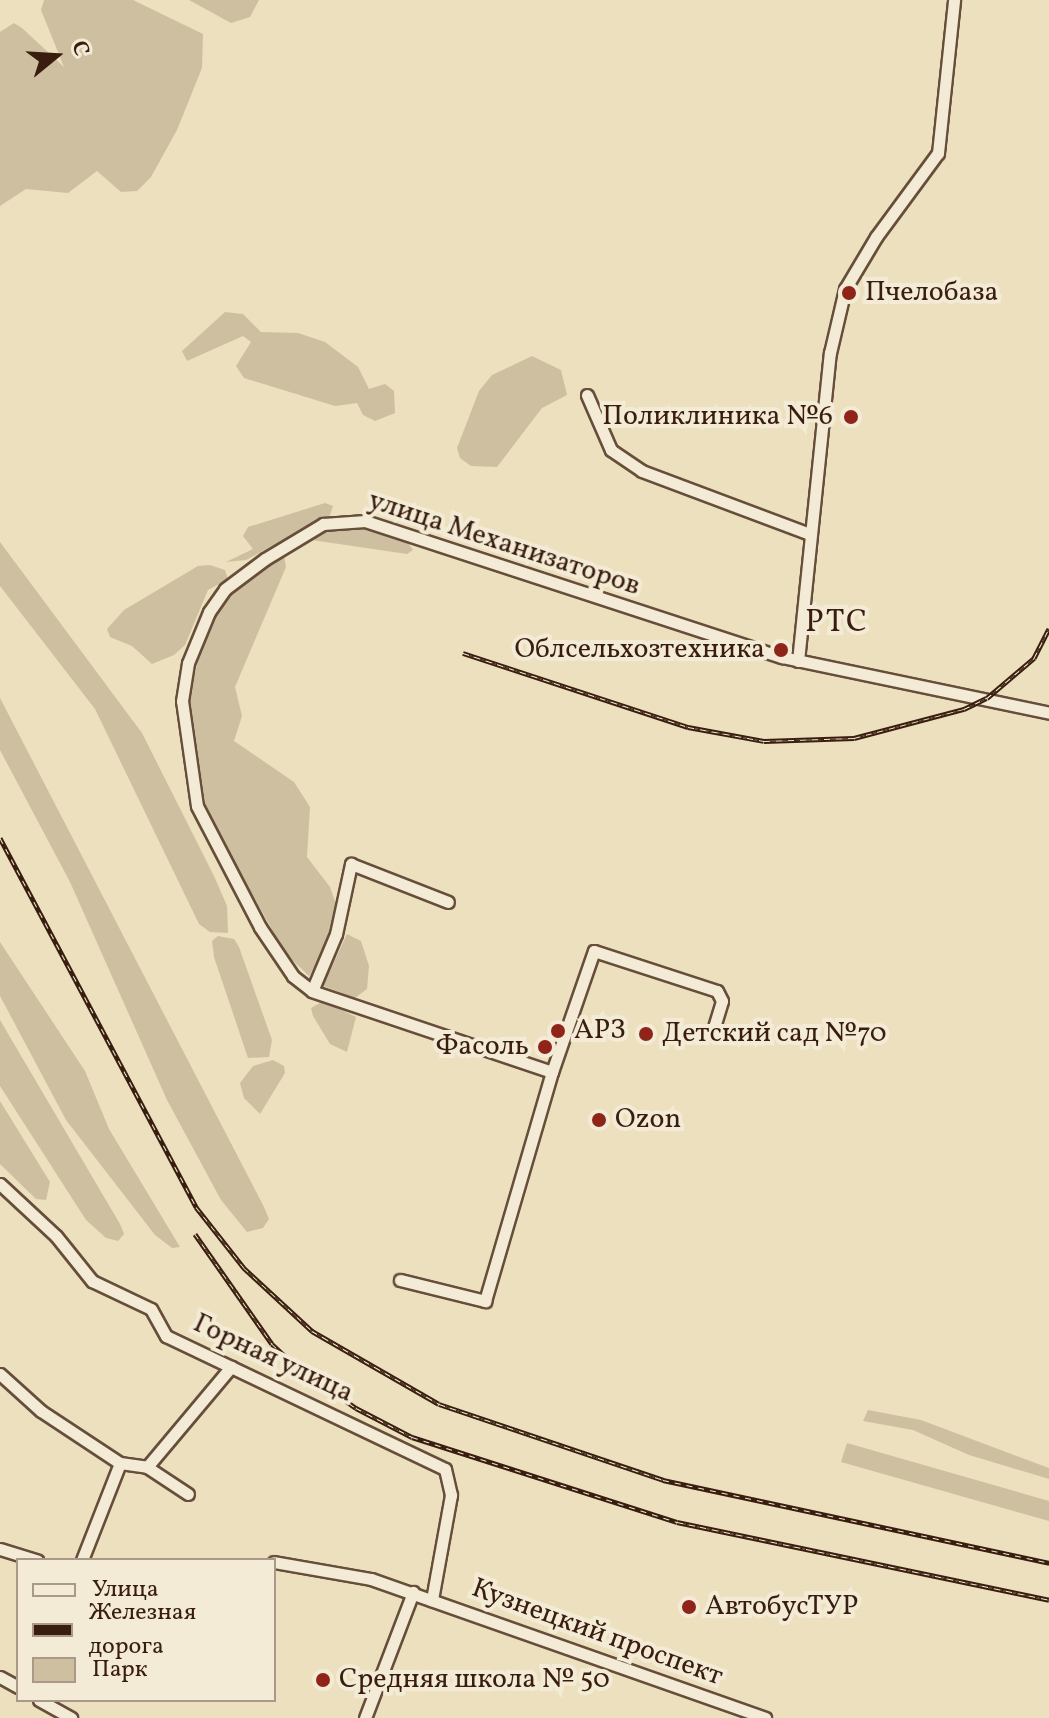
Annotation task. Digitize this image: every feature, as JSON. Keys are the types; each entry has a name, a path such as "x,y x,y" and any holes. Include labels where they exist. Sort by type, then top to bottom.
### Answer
{"street":[{"path":"798,661 830,353 845,289 876,237 938,153 954,0"},
{"path":"587,395 611,450 642,471 810,534"},
{"name":"улица Механизаторов","path":"312,991 277,955 202,820 183,723 188,663 209,612 225,589 291,541 323,524 365,521 798,661 918,689 987,698 1049,713"},
{"path":"448,902 351,864 336,934 312,991 552,1072"},
{"path":"400,1280 485,1301 552,1072 585,970 598,950 721,994 714,1027"},
{"name":"Горная улица","path":"0,1184 56,1236 92,1281 151,1309 166,1336 445,1469 451,1495 432,1600"},
{"path":"147,1467 231,1367"},
{"path":"0,1374 41,1411 120,1463 147,1467 188,1494"},
{"path":"83,1558 120,1463"},
{"path":"0,1549 30,1558"},
{"name":"Кузнецкий проспект","path":"276,1562 349,1572 413,1592 765,1718"},
{"path":"365,1718 413,1592"},
{"path":"43,1702 71,1718"}],"green space":[{"path":"44,0 133,0 203,34 202,68 177,130 151,177 137,191 121,192 97,171 68,193 26,189 0,206 0,32 14,23 64,67 41,10"},
{"path":"189,0 259,0 250,17 231,23"},
{"path":"225,312 243,314 261,332 298,333 325,342 358,367 369,389 385,384 394,391 395,413 375,421 363,415 357,403 335,406 244,378 236,366 251,342 243,336 187,361 182,351"},
{"path":"532,356 561,370 567,395 542,408 497,467 471,466 460,458 457,448 479,391 492,375"},
{"path":"325,503 333,506 330,515 246,560 226,562 253,549 243,536 248,527"},
{"path":"362,525 406,540 413,550 407,554 305,539 322,528"},
{"path":"0,542 142,733 227,906 228,933 210,932 199,924 95,709 0,586"},
{"path":"284,555 286,567 235,687 242,716 234,741 294,782 310,807 307,857 330,887 337,907 333,935 309,976 285,953 216,829 200,790 191,735 191,688 207,626 230,591"},
{"path":"210,565 225,570 228,579 208,590 185,645 174,655 152,664 132,646 110,637 107,629 124,610 198,566"},
{"path":"0,698 264,1207 269,1219 263,1228 247,1232 221,1200 167,1100 70,882 0,750"},
{"path":"347,934 361,941 369,966 367,989 355,998 323,986"},
{"path":"218,936 234,939 239,947 272,1040 269,1057 248,1058 214,957 212,941"},
{"path":"0,942 85,1071 109,1129 180,1247 172,1248 155,1235 66,1120 0,996"},
{"path":"323,1001 356,1017 347,1052 330,1044 313,1016 311,1008"},
{"path":"0,1020 120,1224 124,1234 118,1241 106,1238 86,1220 0,1086"},
{"path":"273,1060 284,1066 285,1073 260,1114 244,1098 240,1083 253,1066"},
{"path":"0,1101 50,1182 46,1200 36,1199 0,1164"},
{"path":"868,1410 921,1420 1049,1468 1049,1479 969,1455 913,1430 863,1421"},
{"path":"847,1443 1049,1501 1049,1521 841,1462"}],"railway":[{"path":"463,653 688,727 764,741 854,738 964,709 987,698 1034,658 1049,629"},
{"path":"0,838 196,1207 244,1268 312,1331 439,1404 663,1480 1049,1563"},
{"path":"195,1234 272,1344 290,1361 356,1408 412,1437 677,1522 1049,1600"}],"place":[{"name":"Пчелобаза","path":"849,293"},
{"name":"Поликлиника №6","path":"851,417"},
{"name":"Облсельхозтехника","path":"781,650"},
{"name":"АРЗ","path":"558,1031"},
{"name":"Детский сад №70","path":"646,1034"},
{"name":"Фасоль","path":"545,1047"},
{"name":"Ozon","path":"599,1120"},
{"name":"АвтобусТУР","path":"689,1607"},
{"name":"Средняя школа № 50","path":"323,1680"}],"district":[{"name":"РТС","path":"837,623"}]}
